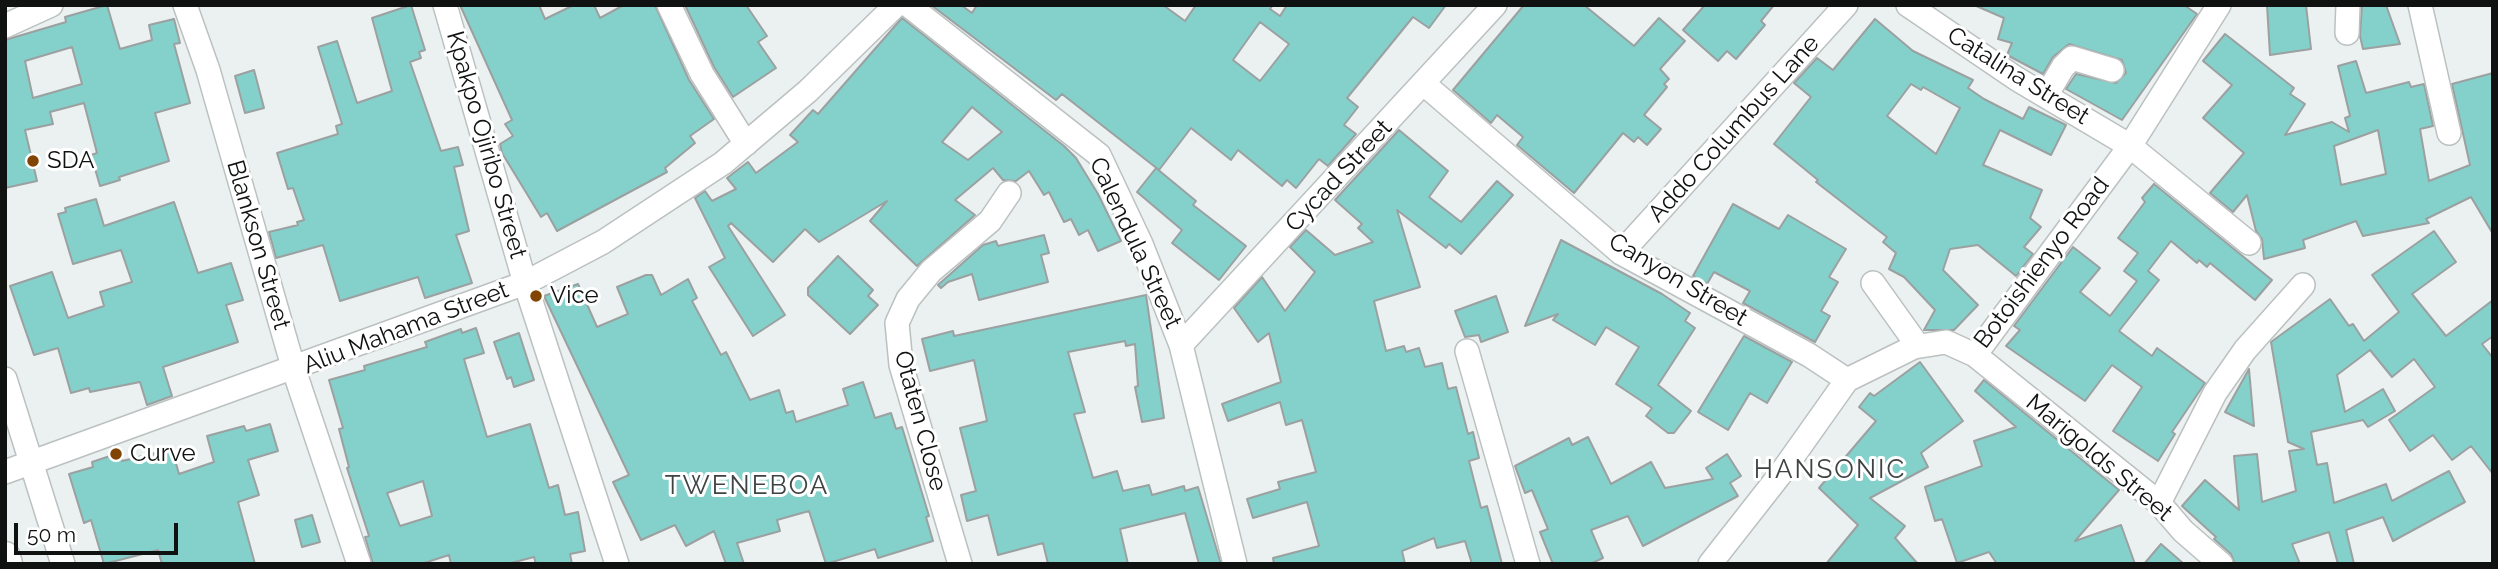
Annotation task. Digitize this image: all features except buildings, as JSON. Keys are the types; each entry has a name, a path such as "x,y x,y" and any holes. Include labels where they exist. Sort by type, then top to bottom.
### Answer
{"main road":[{"path":"5,557 7,564"}],"street":[{"path":"5,26 51,5"},
{"name":"Blankson Street","path":"185,5 208,71 294,370 359,564"},
{"name":"Kpakpo Ojiribo Street","path":"445,5 525,283 617,564"},
{"path":"669,5 702,74 746,144"},
{"name":"Aliu Mahama Street","path":"5,472 294,370 525,283 603,242 672,199 746,144 808,92 896,5"},
{"name":"Calendula Street","path":"908,5 1099,155 1156,280 1181,345 1235,564"},
{"name":"Addo Columbus Lane","path":"1621,253 1846,5"},
{"name":"Catalina Street","path":"1908,5 2046,96 2130,146 2249,243"},
{"name":"Botoishienyo Road","path":"1710,564 1779,476 1847,380 1918,346 1946,342 1975,355 2130,146 2219,5"},
{"path":"2347,33 2348,5"},
{"path":"2420,5 2449,133"},
{"path":"2429,5 2441,5"},
{"name":"Cycad Street","path":"1181,345 1494,6"},
{"path":"2046,96 2063,67 2073,58 2112,70"},
{"name":"Canyon Street","path":"1424,84 1621,253 1809,355 1847,380"},
{"name":"Otaten Close","path":"952,562 901,365 897,323 908,299 923,280 990,221 1009,193"},
{"path":"1873,283 1918,346"},
{"path":"2159,503 2215,393 2245,350 2303,285"},
{"path":"1467,351 1528,564"},
{"name":"Marigolds Street","path":"1975,355 2159,503 2183,531 2221,564"},
{"path":"5,379 63,564"}],"place":[{"name":"SDA","path":"33,161"},
{"name":"Vice","path":"536,296"},
{"name":"Curve","path":"116,454"}],"district":[{"name":"HANSONIC","path":"1830,470"},
{"name":"TWENEBOA","path":"747,486"}]}
